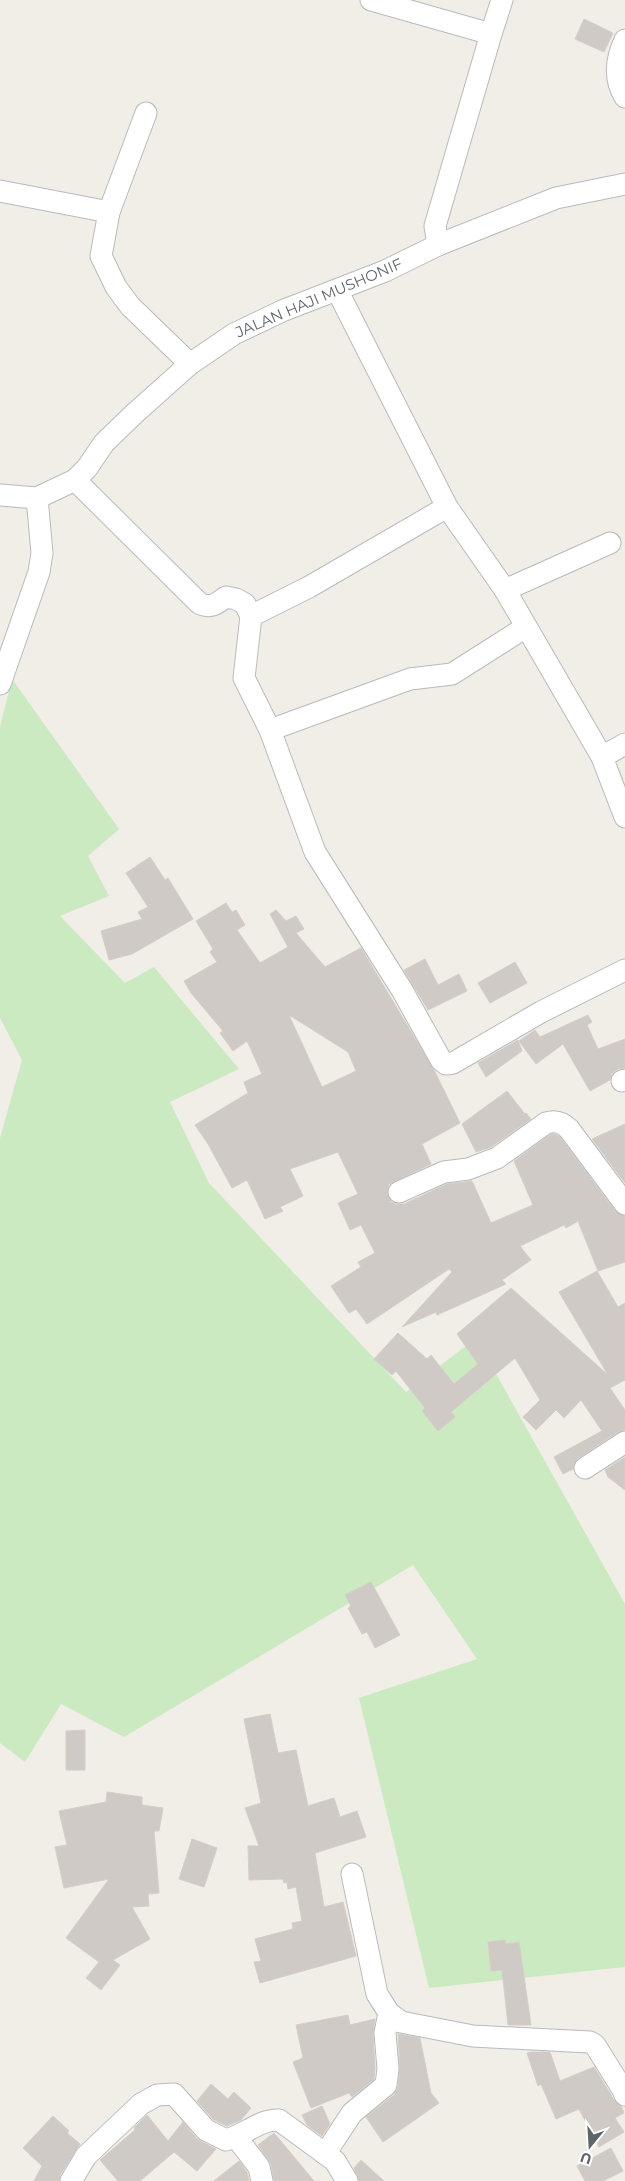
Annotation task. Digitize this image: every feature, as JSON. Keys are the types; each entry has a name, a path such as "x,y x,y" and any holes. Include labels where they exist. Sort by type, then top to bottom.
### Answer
{"street":[{"path":"371,0 490,34"},
{"path":"438,245 434,226 490,34 502,0"},
{"path":"625,40 619,54 618,85 625,97"},
{"path":"146,113 109,212 101,256 106,270 130,306 190,364"},
{"name":"JALAN HAJI MUSHONIF","path":"0,495 37,498 75,480 88,468 104,443 190,364 234,334 282,311 385,271 438,245 556,198 625,184"},
{"path":"0,191 109,212"},
{"path":"337,290 447,507 505,590 602,757 625,817"},
{"path":"75,480 199,603 206,607 214,606 226,597 236,599 245,604 251,616 244,678 270,730 315,852 402,990 441,1060 446,1064 453,1063 541,1012 625,970"},
{"path":"0,684 39,572 42,553 37,498"},
{"path":"251,616 309,587 447,507"},
{"path":"505,590 610,543"},
{"path":"270,730 410,679 452,674 526,627"},
{"path":"602,757 625,744"},
{"path":"399,1192 444,1172 468,1169 497,1158 546,1123 552,1121 564,1124 569,1129 625,1204"},
{"path":"585,1468 625,1442"},
{"path":"352,1874 377,1994 389,2013 401,2022 473,2036 590,2042 595,2045 624,2091"},
{"path":"325,2154 352,2113 386,2084 388,2069 385,2033 389,2013"},
{"path":"71,2181 86,2156 141,2104 156,2095 174,2094 206,2130 226,2140 236,2137 268,2120 279,2120 335,2160 347,2181"},
{"path":"236,2137 259,2167 262,2181"}],"green space":[{"path":"12,679 119,829 88,856 109,896 60,916 125,983 154,967 239,1069 170,1102 209,1183 406,1392 476,1338 625,1604 625,1967 429,1988 359,1698 477,1659 413,1565 124,1737 61,1704 25,1762 0,1743 0,1138 22,1060 0,1018 0,727"}],"building":[{"path":"584,19 613,33 604,52 575,39"},
{"path":"150,857 165,880 168,878 193,919 132,954 109,960 101,931 142,919 138,912 148,907 126,873"},
{"path":"226,903 232,912 236,910 245,925 237,930 260,963 288,947 270,914 276,910 286,921 296,916 304,929 296,933 325,967 361,948 434,1070 460,1123 422,1144 431,1164 389,1184 387,1191 391,1202 404,1204 447,1184 472,1181 491,1223 533,1205 514,1161 551,1134 555,1134 560,1137 615,1211 625,1216 625,1262 598,1271 578,1221 566,1228 564,1225 520,1246 531,1260 502,1280 506,1284 437,1315 436,1312 402,1327 452,1272 449,1269 367,1324 356,1309 349,1313 331,1286 361,1267 358,1262 375,1253 361,1225 350,1230 338,1203 358,1194 338,1152 290,1169 303,1196 280,1207 283,1211 265,1219 247,1180 232,1188 208,1144 195,1125 248,1093 244,1082 262,1074 247,1041 233,1051 220,1033 223,1031 191,993 184,981 217,962 210,952 213,949 196,921","holes":["289,1015 348,1052 356,1071 322,1087"]},
{"path":"425,959 438,985 459,974 467,991 428,1010 404,970"},
{"path":"515,962 527,983 490,1003 478,983"},
{"path":"588,1015 592,1022 587,1025 598,1049 625,1039 625,1068 618,1069 612,1073 610,1080 590,1091 563,1044 536,1064 519,1041 535,1030 540,1037"},
{"path":"518,1040 522,1051 486,1077 478,1063"},
{"path":"507,1091 531,1119 491,1147 476,1152 462,1124"},
{"path":"625,1124 625,1183 592,1139"},
{"path":"597,1271 618,1307 625,1303 625,1380 610,1388 625,1410 625,1430 618,1432 578,1458 574,1463 573,1469 563,1474 554,1457 602,1431 581,1400 564,1418 556,1410 536,1430 523,1417 540,1400 515,1358 451,1412 455,1417 438,1431 422,1411 425,1408 396,1371 392,1375 374,1359 398,1333 427,1359 431,1355 454,1384 478,1364 457,1334 511,1288 608,1375 559,1292"},
{"path":"625,1457 625,1490 608,1477 605,1470"},
{"path":"371,1582 400,1635 375,1648 367,1632 362,1634 348,1608 351,1606 345,1595"},
{"path":"270,1714 278,1753 296,1750 308,1806 334,1798 340,1817 357,1811 366,1837 315,1853 324,1907 343,1902 356,1956 260,1983 254,1962 261,1961 255,1939 293,1929 292,1923 302,1921 296,1887 288,1889 287,1882 284,1883 283,1879 249,1880 248,1846 259,1846 245,1808 261,1803 244,1719"},
{"path":"85,1730 85,1770 66,1770 66,1731"},
{"path":"107,1792 142,1797 142,1805 163,1808 159,1831 154,1831 159,1893 148,1894 149,1906 132,1907 150,1939 113,1960 120,1965 101,1990 86,1978 99,1962 66,1938 109,1879 64,1888 55,1847 67,1845 59,1811 106,1802"},
{"path":"192,1839 217,1848 204,1887 179,1879"},
{"path":"505,1940 506,1944 519,1942 531,2025 508,2025 502,1970 491,1971 488,1942"},
{"path":"348,2015 350,2025 375,2019 373,2034 374,2079 352,2097 349,2093 311,2108 293,2062 303,2058 296,2025"},
{"path":"398,2034 420,2038 431,2093 439,2103 383,2142 366,2117 394,2095 398,2087 400,2068"},
{"path":"550,2052 560,2081 594,2067 614,2100 621,2106 624,2113 615,2118 624,2132 599,2147 579,2109 556,2119 541,2084 538,2086 527,2053"},
{"path":"211,2084 228,2099 234,2092 251,2108 241,2120 227,2126 214,2120 197,2101"},
{"path":"322,2106 330,2124 322,2136 307,2125 302,2115"},
{"path":"147,2115 168,2141 183,2122 197,2139 216,2149 197,2171 174,2152 140,2181 118,2181 100,2160 135,2130 134,2128"},
{"path":"53,2116 69,2131 67,2133 80,2144 60,2175 59,2181 34,2181 42,2166 23,2148"},
{"path":"274,2133 314,2181 274,2181 271,2164 258,2145"},
{"path":"611,2148 623,2171 603,2181 585,2181 577,2166"},
{"path":"361,2160 384,2181 359,2181 354,2168"},
{"path":"239,2161 247,2172 249,2181 214,2181"}]}
